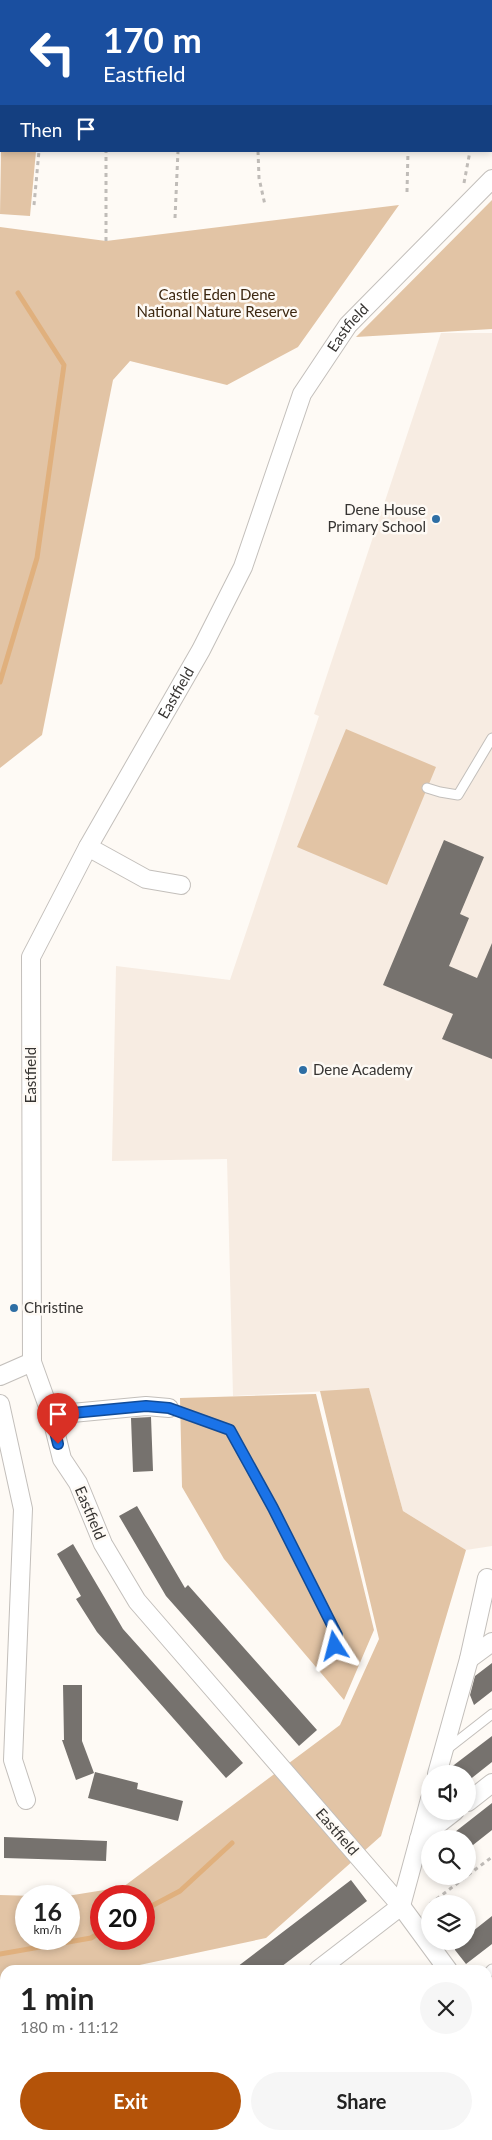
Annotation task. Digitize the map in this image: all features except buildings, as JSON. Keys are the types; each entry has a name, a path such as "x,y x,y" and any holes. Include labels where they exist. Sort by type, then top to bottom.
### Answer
{"street":[{"name":"Eastfield","path":"444,1965 401,1906 137,1601 103,1544 78,1483 62,1459 51,1415 32,1362 31,957 88,847 201,650 242,567 302,394 348,325 492,179"},
{"path":"88,847 146,879 181,885"},
{"path":"0,1376 32,1362"},
{"path":"0,1404 24,1509 13,1760 26,1800"},
{"path":"51,1415 146,1406 169,1408"},
{"path":"440,1765 469,1659 486,1578"},
{"path":"469,1659 492,1642"},
{"path":"476,1796 492,1783"},
{"path":"324,1965 401,1906 424,1820"},
{"path":"419,1839 443,1820"}],"lane":[{"path":"427,788 458,795 492,738"},
{"path":"169,1408 230,1430 273,1508 337,1635 335,1646 329,1650"},
{"path":"444,1751 492,1714"}],"path":[{"path":"34,205 39,152"},
{"path":"106,152 106,241"},
{"path":"176,218 178,152"},
{"path":"258,152 259,178 265,205"},
{"path":"407,192 408,152"},
{"path":"476,1869 492,1857"},
{"path":"442,1895 455,1885"}],"shaded area":[{"name":"Dene Academy","path":"441,333 492,333 492,1546 466,1550 403,1511 369,1389 233,1396 227,1159 112,1161 116,966 230,980 319,716 314,714"}],"green space":[{"path":"1,152 36,152 30,216 0,214"},
{"path":"492,200 492,329 356,337"},
{"name":"Castle Eden Dene National Nature Reserve","path":"399,205 298,347 227,385 130,361 113,380 42,735 0,768 0,227 106,241"},
{"path":"346,729 436,767 387,885 297,847"},
{"path":"369,1388 403,1511 466,1550 381,1836 266,1938 139,1965 0,1965 0,1895 15,1895 15,1950 80,1950 80,1894 90,1892 90,1950 155,1950 155,1885 126,1885 340,1725 379,1639 320,1391"},
{"path":"316,1394 374,1630 344,1700 224,1559 182,1487 180,1398"}],"waterway":[{"path":"0,682 37,558 64,365 18,293"},
{"path":"155,1904 180,1891 232,1843"},
{"path":"0,1954 90,1938"}],"place":[{"name":"Dene House Primary School","path":"436,519"},
{"name":"Dene Academy","path":"303,1070"},
{"name":"Christine","path":"14,1308"}],"route":[{"path":"58,1444 51,1415 146,1406 169,1408 230,1430 273,1508 337,1635 335,1646"}]}
